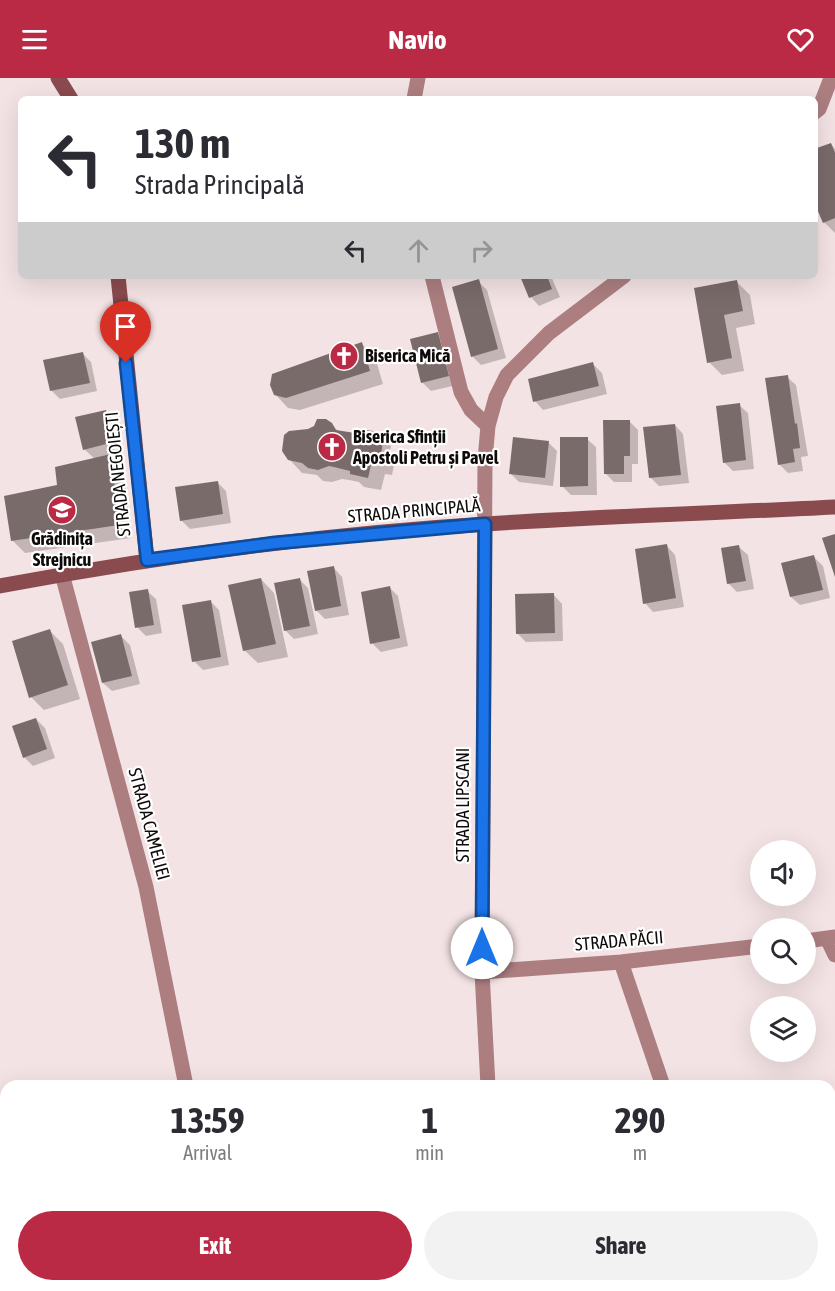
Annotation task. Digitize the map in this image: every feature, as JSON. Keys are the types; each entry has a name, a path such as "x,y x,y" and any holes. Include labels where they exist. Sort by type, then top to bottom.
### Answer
{"main road":[{"path":"58,78 69,96"},
{"name":"STRADA NEGOIEȘTI","path":"118,279 134,453 147,560"},
{"name":"STRADA PRINCIPALĂ","path":"0,586 147,560 275,543 485,524 835,507"}],"street":[{"path":"415,96 418,78"},
{"path":"818,110 831,78"},
{"path":"433,279 461,392 471,410 488,426"},
{"name":"STRADA LIPSCANI","path":"488,1080 482,972 485,460 488,426 496,397 507,375 549,333 620,279"},
{"name":"STRADA CAMELIEI","path":"62,574 146,887 185,1080"},
{"path":"816,940 831,938 835,955"},
{"name":"STRADA PĂCII","path":"482,972 621,962 750,947"},
{"path":"621,962 661,1080"}],"building":[{"path":"831,143 835,153 835,218 823,223 818,211 818,148"},
{"path":"479,279 498,349 471,357 452,287"},
{"path":"521,279 548,279 552,289 529,298"},
{"path":"737,280 743,311 724,315 732,358 707,363 694,288"},
{"path":"438,332 449,376 421,383 410,339"},
{"name":"Biserica Mică","path":"362,342 370,371 286,398 274,395 270,385 272,374"},
{"path":"83,352 90,383 50,391 43,360"},
{"path":"593,362 599,386 533,402 528,379"},
{"path":"788,375 800,448 793,449 795,462 778,465 765,378"},
{"path":"740,403 746,460 723,463 716,406"},
{"path":"106,410 114,442 83,450 75,417"},
{"name":"Biserica Sfinții Apostoli Petru și Pavel","path":"317,419 326,419 336,430 355,433 356,428 378,432 378,439 383,441 380,463 372,461 368,478 329,466 318,470 308,468 302,463 288,460 282,451 284,435 289,431 308,429 314,426"},
{"path":"603,420 630,420 630,456 624,456 624,474 604,474"},
{"path":"675,424 681,475 649,478 643,427"},
{"path":"513,437 549,441 545,478 509,474"},
{"path":"560,437 588,437 588,486 560,487"},
{"name":"Grădinița Strejnicu","path":"111,454 119,525 11,541 4,496 57,485 55,467"},
{"path":"218,481 223,514 180,521 175,487"},
{"path":"835,534 835,577 822,538"},
{"path":"667,544 676,598 643,604 635,549"},
{"path":"739,545 746,581 727,584 721,548"},
{"path":"814,555 823,590 790,597 781,563"},
{"path":"334,566 341,606 315,611 307,571"},
{"path":"261,578 276,644 243,651 228,585"},
{"path":"300,578 310,626 284,631 274,583"},
{"path":"390,586 400,638 370,644 361,592"},
{"path":"148,589 154,625 135,628 129,592"},
{"path":"554,593 555,633 516,634 515,594"},
{"path":"211,600 221,657 192,662 182,605"},
{"path":"50,629 68,685 29,698 12,641"},
{"path":"121,634 132,676 102,683 91,642"},
{"path":"36,718 47,749 23,758 12,726"}],"place":[{"name":"Biserica Mică","path":"344,356"},
{"name":"Biserica Sfinții Apostoli Petru și Pavel","path":"332,447"},
{"name":"Grădinița Strejnicu","path":"62,510"}],"route":[{"path":"126,363 147,560 275,543 485,524 482,948"}]}
